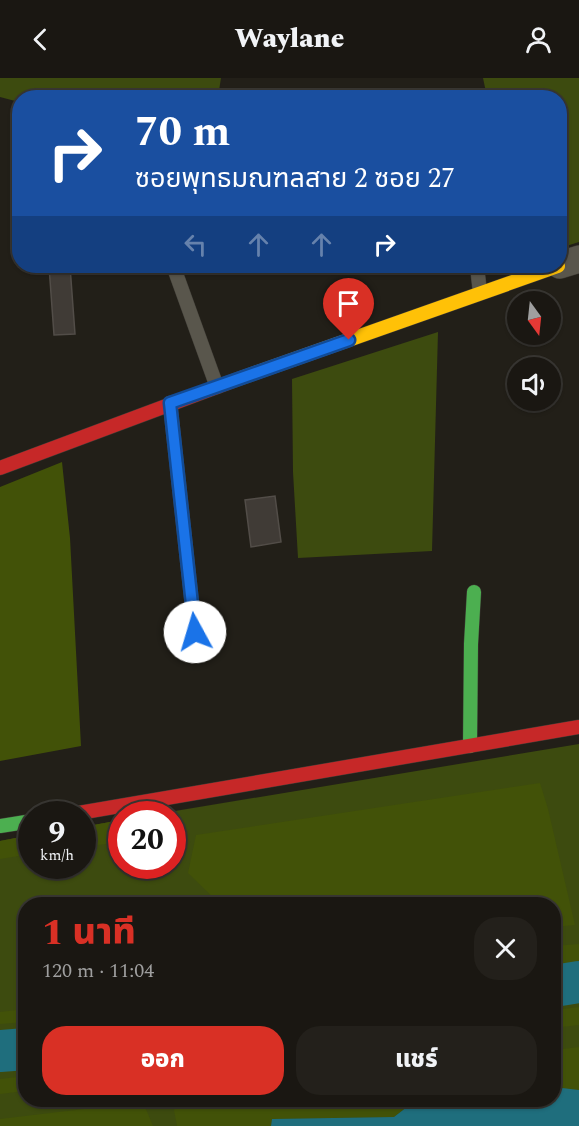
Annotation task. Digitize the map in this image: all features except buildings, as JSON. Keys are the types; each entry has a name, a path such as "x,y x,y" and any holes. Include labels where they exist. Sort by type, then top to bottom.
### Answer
{"street":[{"path":"0,468 170,403 536,273"},
{"path":"470,746 474,592"},
{"path":"96,810 579,727"},
{"path":"0,826 18,823"}],"lane":[{"path":"176,273 217,387"},
{"path":"478,273 480,293"},
{"path":"170,403 195,632"}],"green space":[{"path":"0,78 221,78 219,90 12,90 12,100 0,97"},
{"path":"483,78 579,78 579,242 567,246 567,90 486,90"},
{"path":"438,332 432,551 298,558 293,472 292,379"},
{"path":"62,462 70,538 81,746 0,761 0,487"},
{"path":"579,744 579,1126 0,1126 0,841 18,838 18,879 96,879 96,825 108,822 108,879 186,879 186,809"},
{"path":"540,783 575,925 561,926 561,897 213,897 188,873 196,835"},
{"path":"108,822 108,844 96,845 96,824"},
{"path":"18,838 18,856 0,859 0,841"},
{"path":"579,944 579,964 561,966 561,945"},
{"path":"579,1007 579,1025 561,1027 561,1009"},
{"path":"18,1010 18,1023 0,1024 0,1012"},
{"path":"579,1047 579,1090 561,1088 561,1049"},
{"path":"18,1077 18,1092 0,1094 0,1079"},
{"path":"101,1107 145,1107 153,1126 0,1126 0,1119"},
{"path":"176,1107 407,1107 394,1117 272,1119 271,1126 177,1126 174,1110"}],"water":[{"path":"561,1088 579,1090 579,1126 271,1126 272,1119 394,1117 407,1107 561,1107"}],"waterway":[{"path":"561,985 579,982"},
{"path":"0,1051 18,1050"}],"traffic: fast":[{"path":"470,746 474,592"},
{"path":"0,826 18,823"}],"traffic: slow":[{"path":"241,378 538,273"}],"traffic: jam":[{"path":"0,468 241,378"},
{"path":"96,810 579,727"}],"route":[{"path":"195,632 170,403 349,340"}]}
